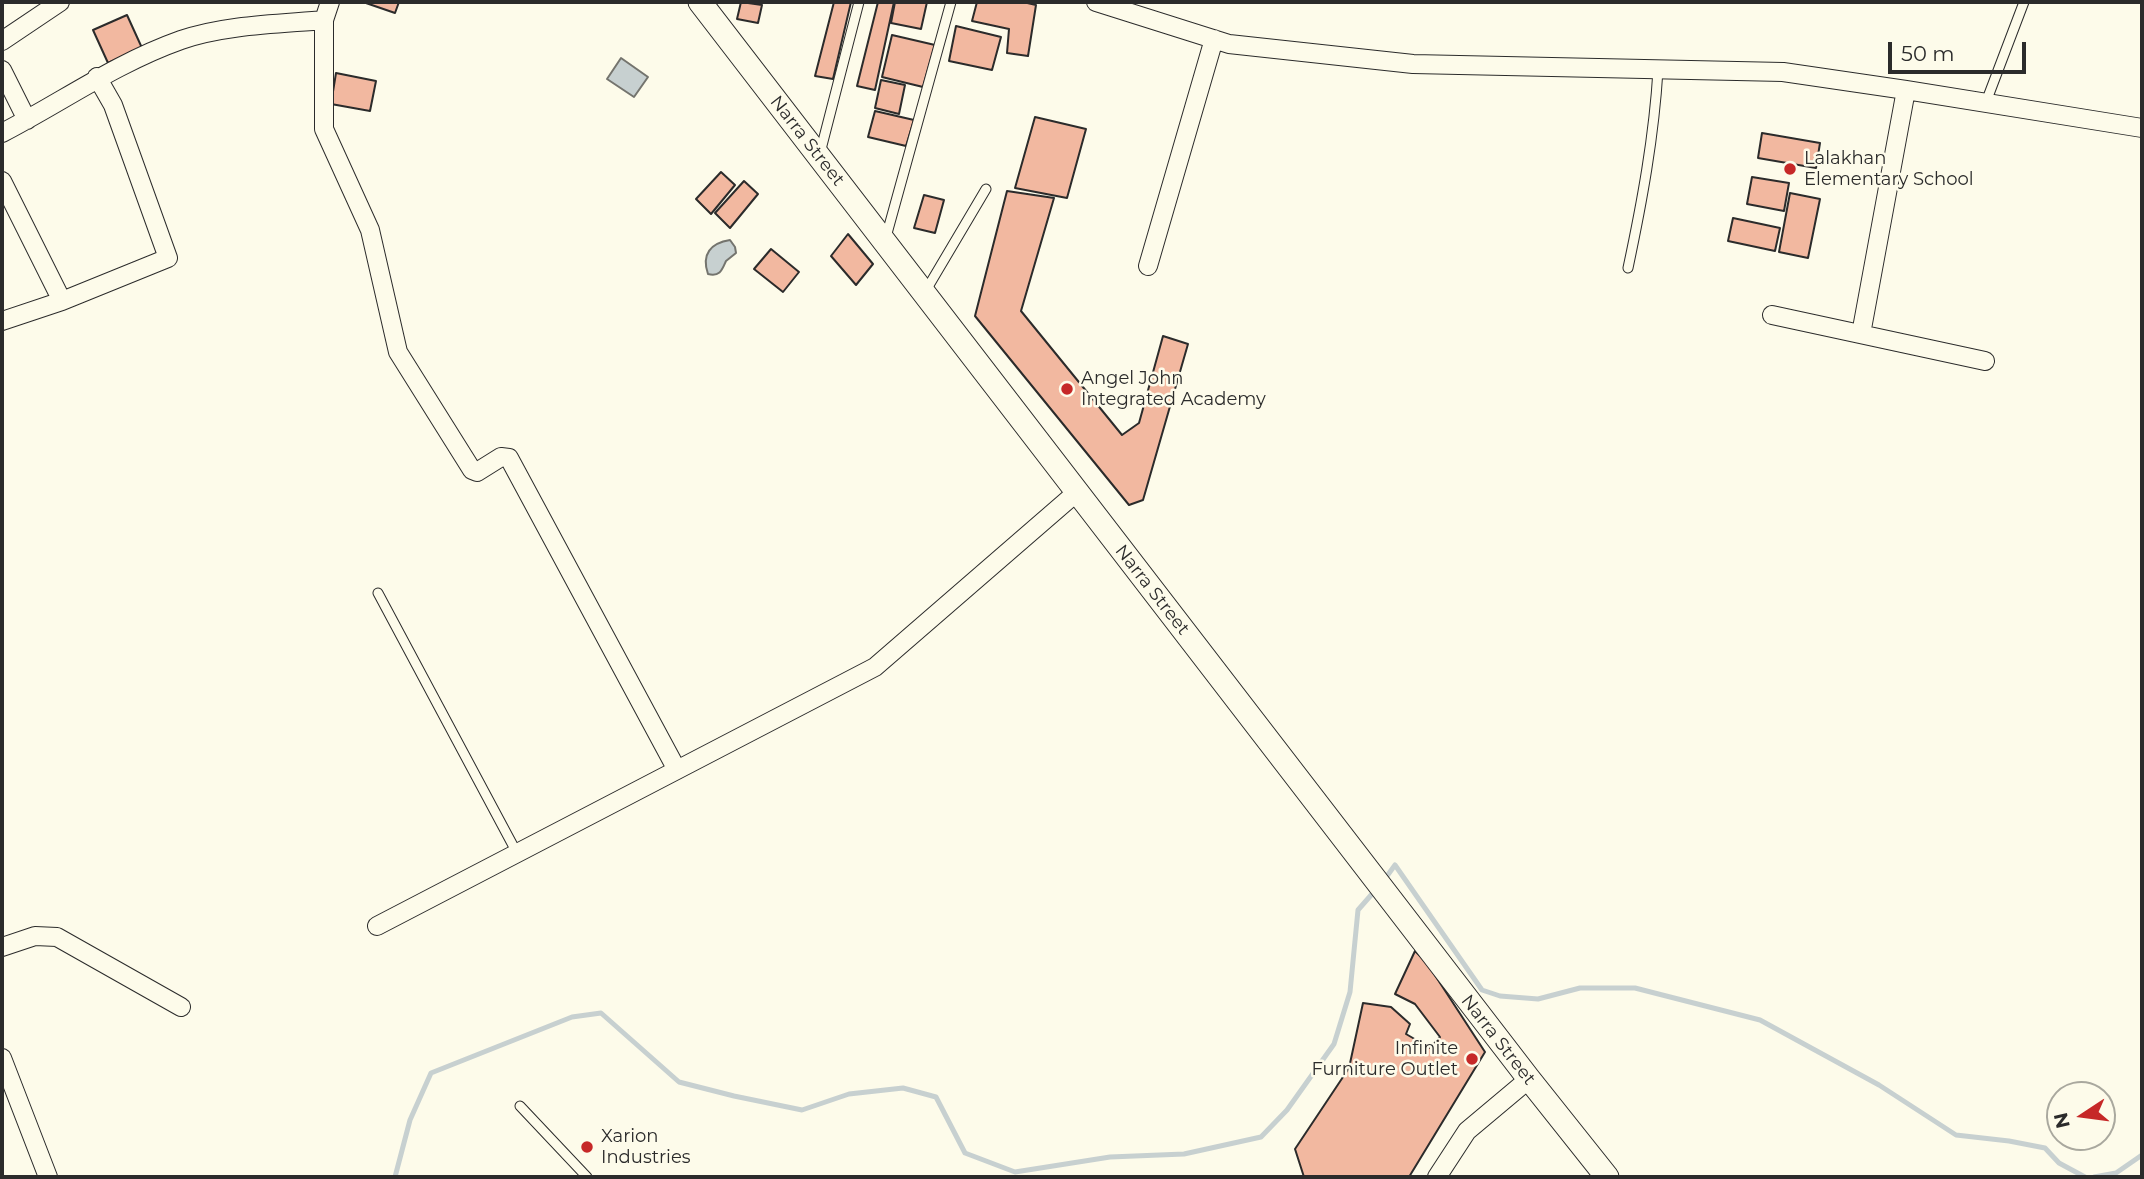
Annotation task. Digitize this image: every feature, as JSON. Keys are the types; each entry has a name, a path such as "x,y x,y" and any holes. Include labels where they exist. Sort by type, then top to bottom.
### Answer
{"main road":[{"name":"Narra Street","path":"700,2 1607,1177"}],"street":[{"path":"2,41 32,10 60,2"},
{"path":"330,2 324,20 324,128 370,230 398,352 472,470 477,472 501,457 509,458 677,770"},
{"path":"1096,2 1229,44 1413,64 1783,72 2142,128"},
{"path":"2,133 97,77 183,39 234,29 324,20"},
{"path":"1148,266 1214,39"},
{"path":"2,70 27,120"},
{"path":"2,321 62,301 168,258 113,105 97,77"},
{"path":"1861,334 1906,90"},
{"path":"2,181 62,301"},
{"path":"1772,315 1985,361"},
{"path":"377,926 875,667 1077,492"},
{"path":"2,947 35,936 57,937 181,1007"},
{"path":"2,1058 48,1177"},
{"path":"1437,1177 1467,1131 1529,1079"}],"lane":[{"path":"819,157 859,2"},
{"path":"884,242 951,2"},
{"path":"1986,102 2024,2"},
{"path":"1628,268 1646,185 1655,117 1657,70"},
{"path":"924,293 986,189"},
{"path":"378,593 517,853"},
{"path":"520,1106 587,1177"}],"shaded area":[{"path":"621,58 648,77 634,97 607,79"},
{"path":"730,240 736,253 726,261 718,274 708,274 706,261 709,251"}],"building":[{"path":"363,2 399,2 395,13"},
{"path":"741,2 762,5 758,23 737,19"},
{"path":"834,2 851,2 833,79 815,76"},
{"path":"878,2 894,2 875,90 857,86"},
{"path":"895,2 927,2 921,29 891,23"},
{"path":"977,2 1023,2 1036,5 1028,56 1007,53 1009,29 972,21"},
{"path":"127,15 142,48 108,63 93,30"},
{"path":"956,26 1001,37 992,70 949,61"},
{"path":"892,35 935,45 923,87 882,77"},
{"path":"336,73 376,81 370,111 331,104"},
{"path":"881,80 905,85 899,114 875,108"},
{"path":"875,111 914,120 906,146 868,137"},
{"path":"1035,117 1086,129 1067,198 1015,188"},
{"path":"1762,133 1820,143 1816,168 1758,158"},
{"path":"721,172 735,185 711,214 696,199"},
{"path":"1752,177 1789,183 1784,211 1747,204"},
{"path":"744,181 758,194 730,228 715,213"},
{"path":"1007,191 1054,198 1021,311 1122,435 1139,423 1163,336 1188,344 1143,500 1129,505 975,316"},
{"path":"1790,193 1820,199 1808,258 1779,252"},
{"path":"924,195 944,200 935,233 914,228"},
{"path":"1733,218 1780,228 1775,251 1728,241"},
{"path":"848,234 873,264 856,285 831,256"},
{"path":"771,249 799,272 783,292 754,269"},
{"path":"1415,951 1427,963 1485,1052 1409,1177 1304,1177 1295,1149 1349,1068 1363,1003 1391,1007 1410,1024 1406,1034 1430,1048 1440,1037 1415,1004 1395,994"}],"waterway":[{"path":"1387,876 1395,865 1482,990 1500,996 1538,999 1580,988 1635,988 1760,1020 1879,1085 1956,1135 2045,1148 2059,1163 2085,1177"},
{"path":"395,1177 410,1120 431,1073 572,1017 601,1013 679,1082 734,1096 802,1110 849,1094 903,1088 936,1097 965,1153 1015,1172 1110,1157 1184,1154 1261,1137 1287,1110 1334,1044 1350,992 1358,910 1372,894"},
{"path":"2094,1177 2116,1173 2142,1155"}],"place":[{"name":"Lalakhan Elementary School","path":"1790,169"},
{"name":"Angel John Integrated Academy","path":"1067,389"},
{"name":"Infinite Furniture Outlet","path":"1472,1059"},
{"name":"Xarion Industries","path":"587,1147"}]}
